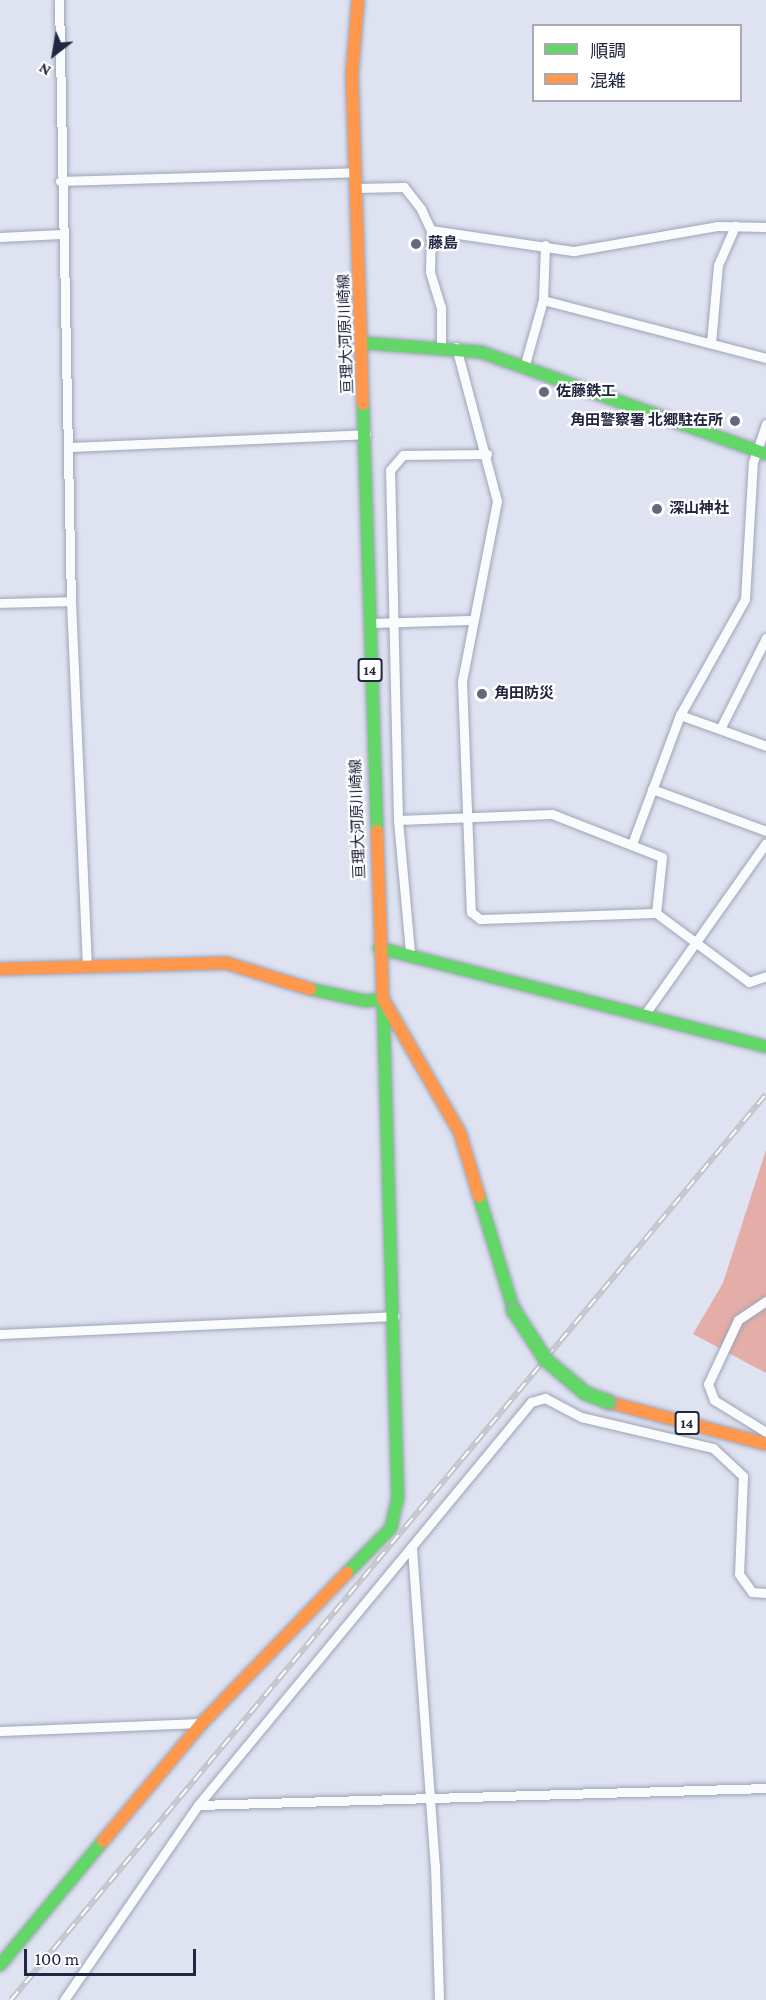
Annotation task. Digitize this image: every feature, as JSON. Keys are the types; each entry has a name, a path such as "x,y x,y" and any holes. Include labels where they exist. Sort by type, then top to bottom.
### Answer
{"street":[{"path":"59,0 61,234 70,447 71,601 87,967"},
{"name":"亘理大河原川崎線","path":"358,0 352,75 355,172 359,188 369,623 393,950 383,999 460,1133 514,1311 546,1360 585,1393 608,1402 766,1444"},
{"path":"60,180 355,172"},
{"path":"359,188 404,187 431,230 430,272 441,307 441,345"},
{"path":"431,230 574,251 735,226 766,227"},
{"path":"711,343 717,272 735,226"},
{"path":"0,237 61,234"},
{"path":"525,364 543,300 545,245"},
{"path":"543,300 766,358"},
{"path":"363,343 441,345 525,364 761,452"},
{"path":"456,347 487,454 496,501 462,681 471,912 480,919 656,913 749,982 766,976"},
{"path":"632,844 680,715 745,599 766,424"},
{"path":"70,447 366,434"},
{"path":"487,454 403,455 392,462 391,622 398,820 393,950 766,1047"},
{"path":"0,603 71,601"},
{"path":"369,623 473,620"},
{"path":"720,729 766,638"},
{"path":"680,715 766,746"},
{"path":"652,789 766,831"},
{"path":"398,820 544,812 662,857 656,913"},
{"path":"645,1014 766,843"},
{"path":"0,969 226,963 285,984 365,1001 383,999 395,1316 398,1497 391,1528 202,1723 0,1965"},
{"path":"766,1301 738,1320 708,1384 714,1400 766,1432"},
{"path":"0,1334 395,1316"},
{"path":"64,2000 198,1805 531,1402 545,1398 581,1417 713,1448 743,1476 739,1574 752,1592 766,1593"},
{"path":"412,1548 427,1800 435,1865 439,2000"},
{"path":"0,1731 202,1723"},
{"path":"198,1805 427,1800 766,1788"}],"shaded area":[{"path":"766,1150 766,1373 693,1334 723,1283"}],"railway":[{"path":"11,2000 766,1094"}],"traffic: fast":[{"path":"363,343 481,352 766,454"},
{"path":"363,404 377,831"},
{"path":"379,948 766,1047"},
{"path":"310,989 365,1001 383,999 398,1497 391,1528 347,1573"},
{"path":"479,1196 514,1311"},
{"path":"514,1311 546,1360 585,1393 608,1402"},
{"path":"0,1965 103,1841"}],"traffic: slow":[{"path":"358,0 352,75 363,404"},
{"path":"377,831 383,999 460,1133 479,1196"},
{"path":"0,969 226,963 310,989"},
{"path":"608,1402 766,1444"},
{"path":"103,1841 202,1723 347,1573"}],"place":[{"name":"藤島","path":"416,244"},
{"name":"佐藤鉄工","path":"544,392"},
{"name":"角田警察署 北郷駐在所","path":"735,421"},
{"name":"深山神社","path":"657,509"},
{"name":"角田防災","path":"482,694"}]}
